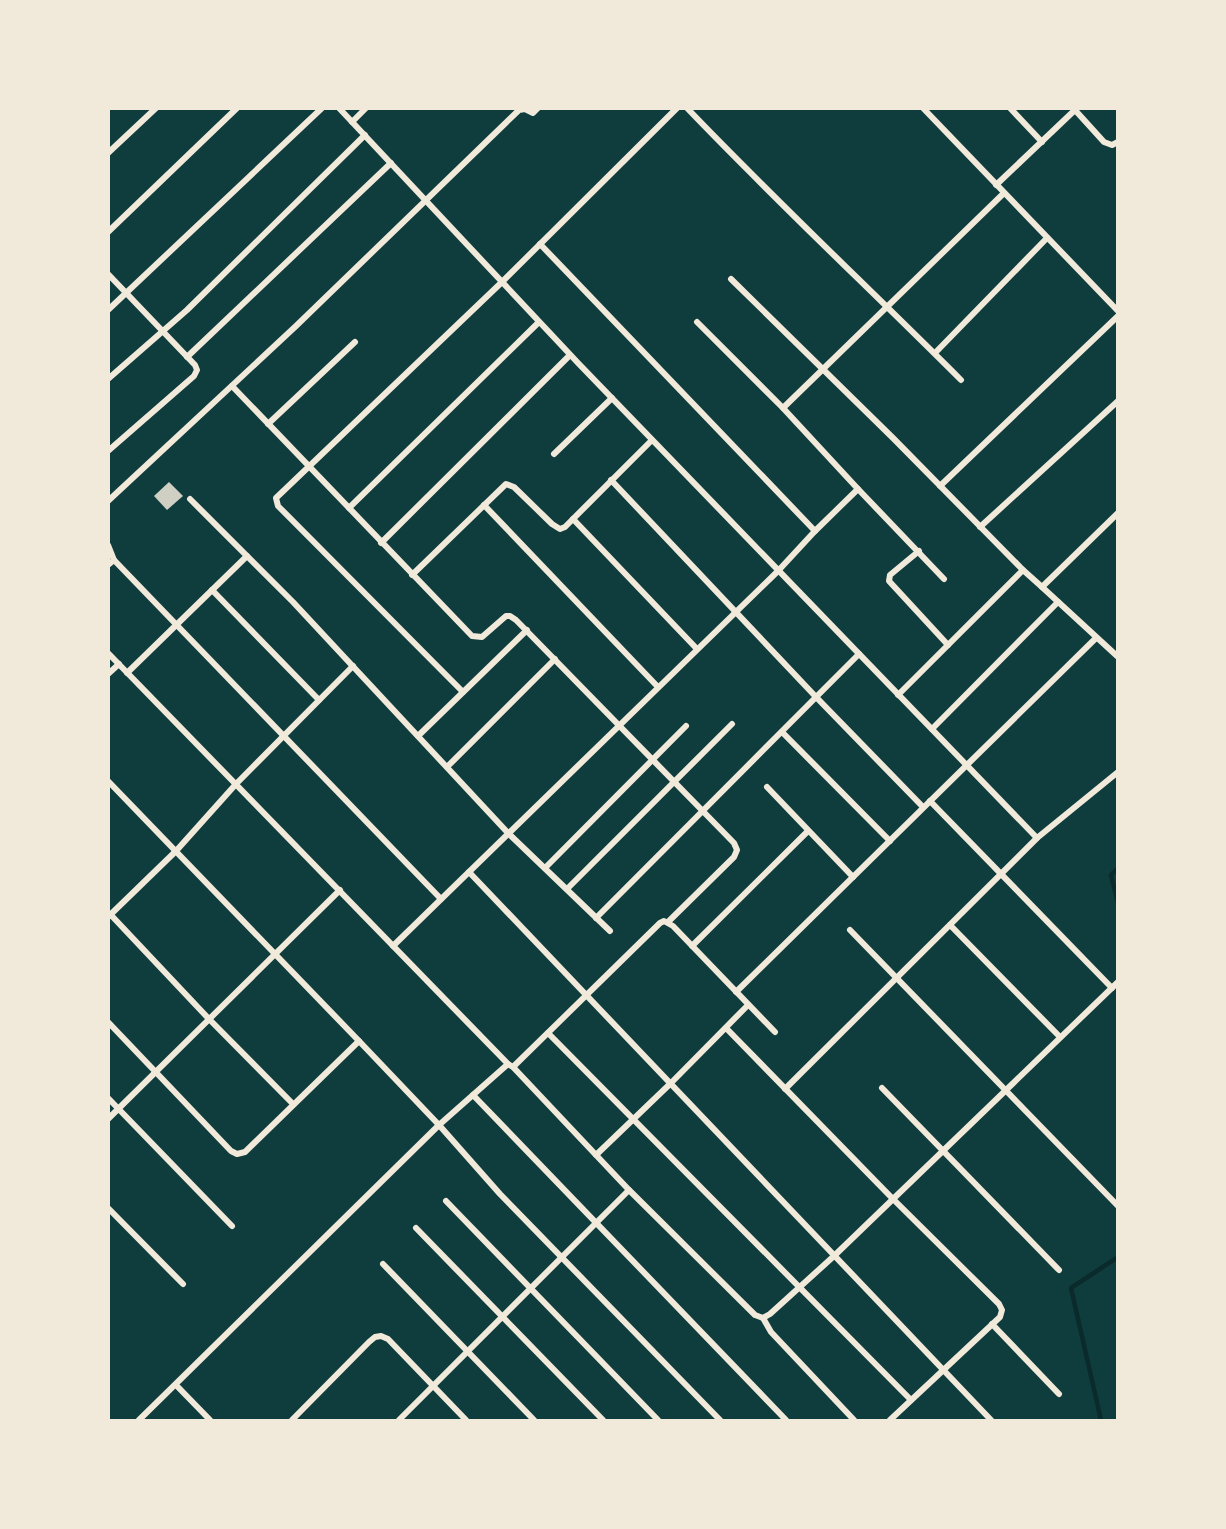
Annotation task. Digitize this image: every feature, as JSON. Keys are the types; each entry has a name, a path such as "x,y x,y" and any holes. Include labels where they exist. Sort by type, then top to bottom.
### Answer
{"street":[{"path":"108,153 156,108"},
{"path":"108,232 237,108"},
{"path":"108,310 322,108"},
{"path":"340,108 570,355 1037,838"},
{"path":"352,122 366,108"},
{"path":"108,501 232,386 519,110 525,109 533,113 538,108"},
{"path":"463,692 278,506 276,498 502,282 677,108"},
{"path":"687,108 728,152 961,380"},
{"path":"923,108 1118,313 940,486"},
{"path":"1010,108 1042,142"},
{"path":"996,185 1076,109 1104,142 1112,145 1118,142"},
{"path":"108,379 187,310 365,135"},
{"path":"187,358 391,163"},
{"path":"783,408 1004,194"},
{"path":"935,353 1047,238"},
{"path":"540,244 815,531"},
{"path":"108,274 197,370 194,376 108,451"},
{"path":"731,279 1023,570 1117,656"},
{"path":"349,508 539,321"},
{"path":"697,322 783,408 944,579"},
{"path":"268,424 355,342"},
{"path":"381,543 570,355"},
{"path":"232,386 472,636 482,637 510,616 527,630 734,843 737,850 734,857 668,922"},
{"path":"554,454 612,398"},
{"path":"980,527 1118,401"},
{"path":"412,575 503,486 510,484 556,527 565,527 652,440"},
{"path":"611,481 923,807"},
{"path":"393,946 858,489"},
{"path":"190,499 293,602 508,833 610,931"},
{"path":"484,505 657,687"},
{"path":"1042,587 1118,513"},
{"path":"573,519 697,649"},
{"path":"108,545 111,563 176,625 440,899"},
{"path":"919,551 890,575 889,581 948,645"},
{"path":"128,673 247,556"},
{"path":"898,695 1023,570"},
{"path":"212,590 319,700"},
{"path":"932,729 1058,602"},
{"path":"418,736 527,630"},
{"path":"736,992 1096,638"},
{"path":"108,653 629,1190 755,1315 763,1318 771,1332 854,1420"},
{"path":"596,918 859,654"},
{"path":"447,767 555,659"},
{"path":"108,674 118,664"},
{"path":"293,1104 109,915 176,851 236,784 353,666"},
{"path":"567,889 732,723"},
{"path":"545,868 686,726"},
{"path":"782,732 890,841"},
{"path":"785,1089 1037,838 1118,772"},
{"path":"108,781 439,1125 500,1194 720,1420"},
{"path":"767,788 853,877"},
{"path":"930,801 1112,988"},
{"path":"692,946 808,831"},
{"path":"469,872 992,1420"},
{"path":"108,1118 340,890"},
{"path":"139,1420 439,1125 548,1033 660,923 668,922 775,1032"},
{"path":"950,925 1060,1037"},
{"path":"850,930 1118,1206"},
{"path":"763,1318 834,1256 1118,982"},
{"path":"596,1155 748,1005"},
{"path":"108,1022 231,1151 237,1154 244,1152 359,1041"},
{"path":"726,1028 1002,1310 992,1324 890,1420"},
{"path":"548,1033 911,1400"},
{"path":"883,1088 1059,1270"},
{"path":"473,1095 786,1420"},
{"path":"108,1098 232,1226"},
{"path":"399,1420 629,1190"},
{"path":"446,1201 655,1420"},
{"path":"108,1208 183,1284"},
{"path":"415,1228 603,1420"},
{"path":"383,1264 534,1420"},
{"path":"992,1324 1059,1394"},
{"path":"292,1420 369,1342 381,1336 388,1339 466,1420"},
{"path":"176,1385 210,1420"}],"building":[{"path":"169,482 183,496 167,510 154,496"}],"waterway":[{"path":"1118,868 1111,875 1118,903"},
{"path":"1101,1420 1071,1288 1118,1257"}]}
